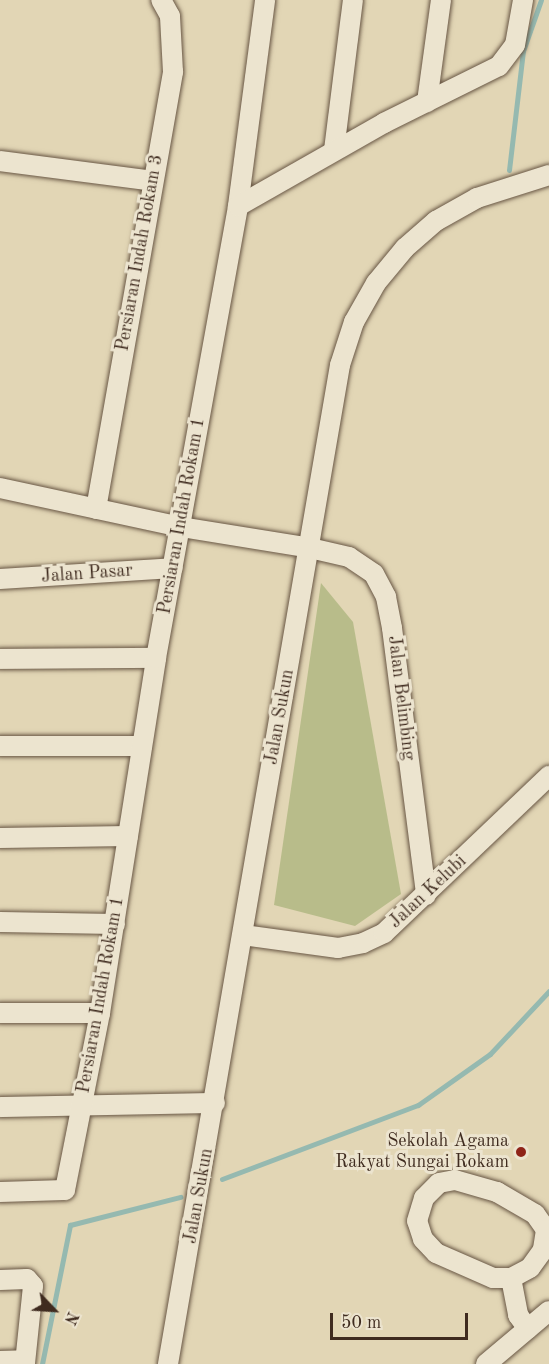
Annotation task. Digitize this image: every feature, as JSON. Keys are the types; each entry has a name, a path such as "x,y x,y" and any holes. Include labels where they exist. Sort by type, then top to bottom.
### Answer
{"street":[{"name":"Persiaran Indah Rokam 3","path":"96,509 174,52 170,16 161,0"},
{"name":"Persiaran Indah Rokam 1","path":"0,1192 65,1190 100,1013 156,658 238,206 265,0"},
{"path":"334,150 353,0"},
{"path":"428,102 441,0"},
{"path":"238,206 334,150 500,66 515,45 523,0"},
{"path":"0,161 153,182"},
{"name":"Jalan Sukun","path":"168,1364 215,1103 340,365 354,322 376,283 405,248 436,220 477,198 549,175"},
{"name":"Jalan Belimbing","path":"0,488 181,527 310,548 349,558 374,574 386,597 426,895"},
{"name":"Jalan Pasar","path":"0,579 173,568"},
{"path":"0,658 156,658"},
{"path":"0,746 142,746"},
{"name":"Jalan Kelubi","path":"243,935 338,948 363,943 384,933 549,776"},
{"path":"0,838 128,836"},
{"path":"0,922 115,924"},
{"path":"0,1013 100,1013"},
{"path":"0,1107 81,1108 215,1103"},
{"path":"439,1183 474,1183 521,1203 535,1214 546,1230 546,1250 530,1268 511,1278 494,1278 455,1263 436,1253 423,1239 417,1221 424,1198 439,1183"},
{"path":"511,1278 513,1296 528,1329"},
{"path":"0,1280 27,1279 33,1286 25,1362 0,1360"},
{"path":"486,1364 549,1311"}],"green space":[{"path":"321,583 353,622 401,894 355,926 274,905"}],"waterway":[{"path":"509,170 523,51 541,0"},
{"path":"222,1179 418,1105 490,1054 549,991"},
{"path":"42,1364 70,1225 180,1197"}],"place":[{"name":"Sekolah Agama Rakyat Sungai Rokam","path":"521,1152"}]}
